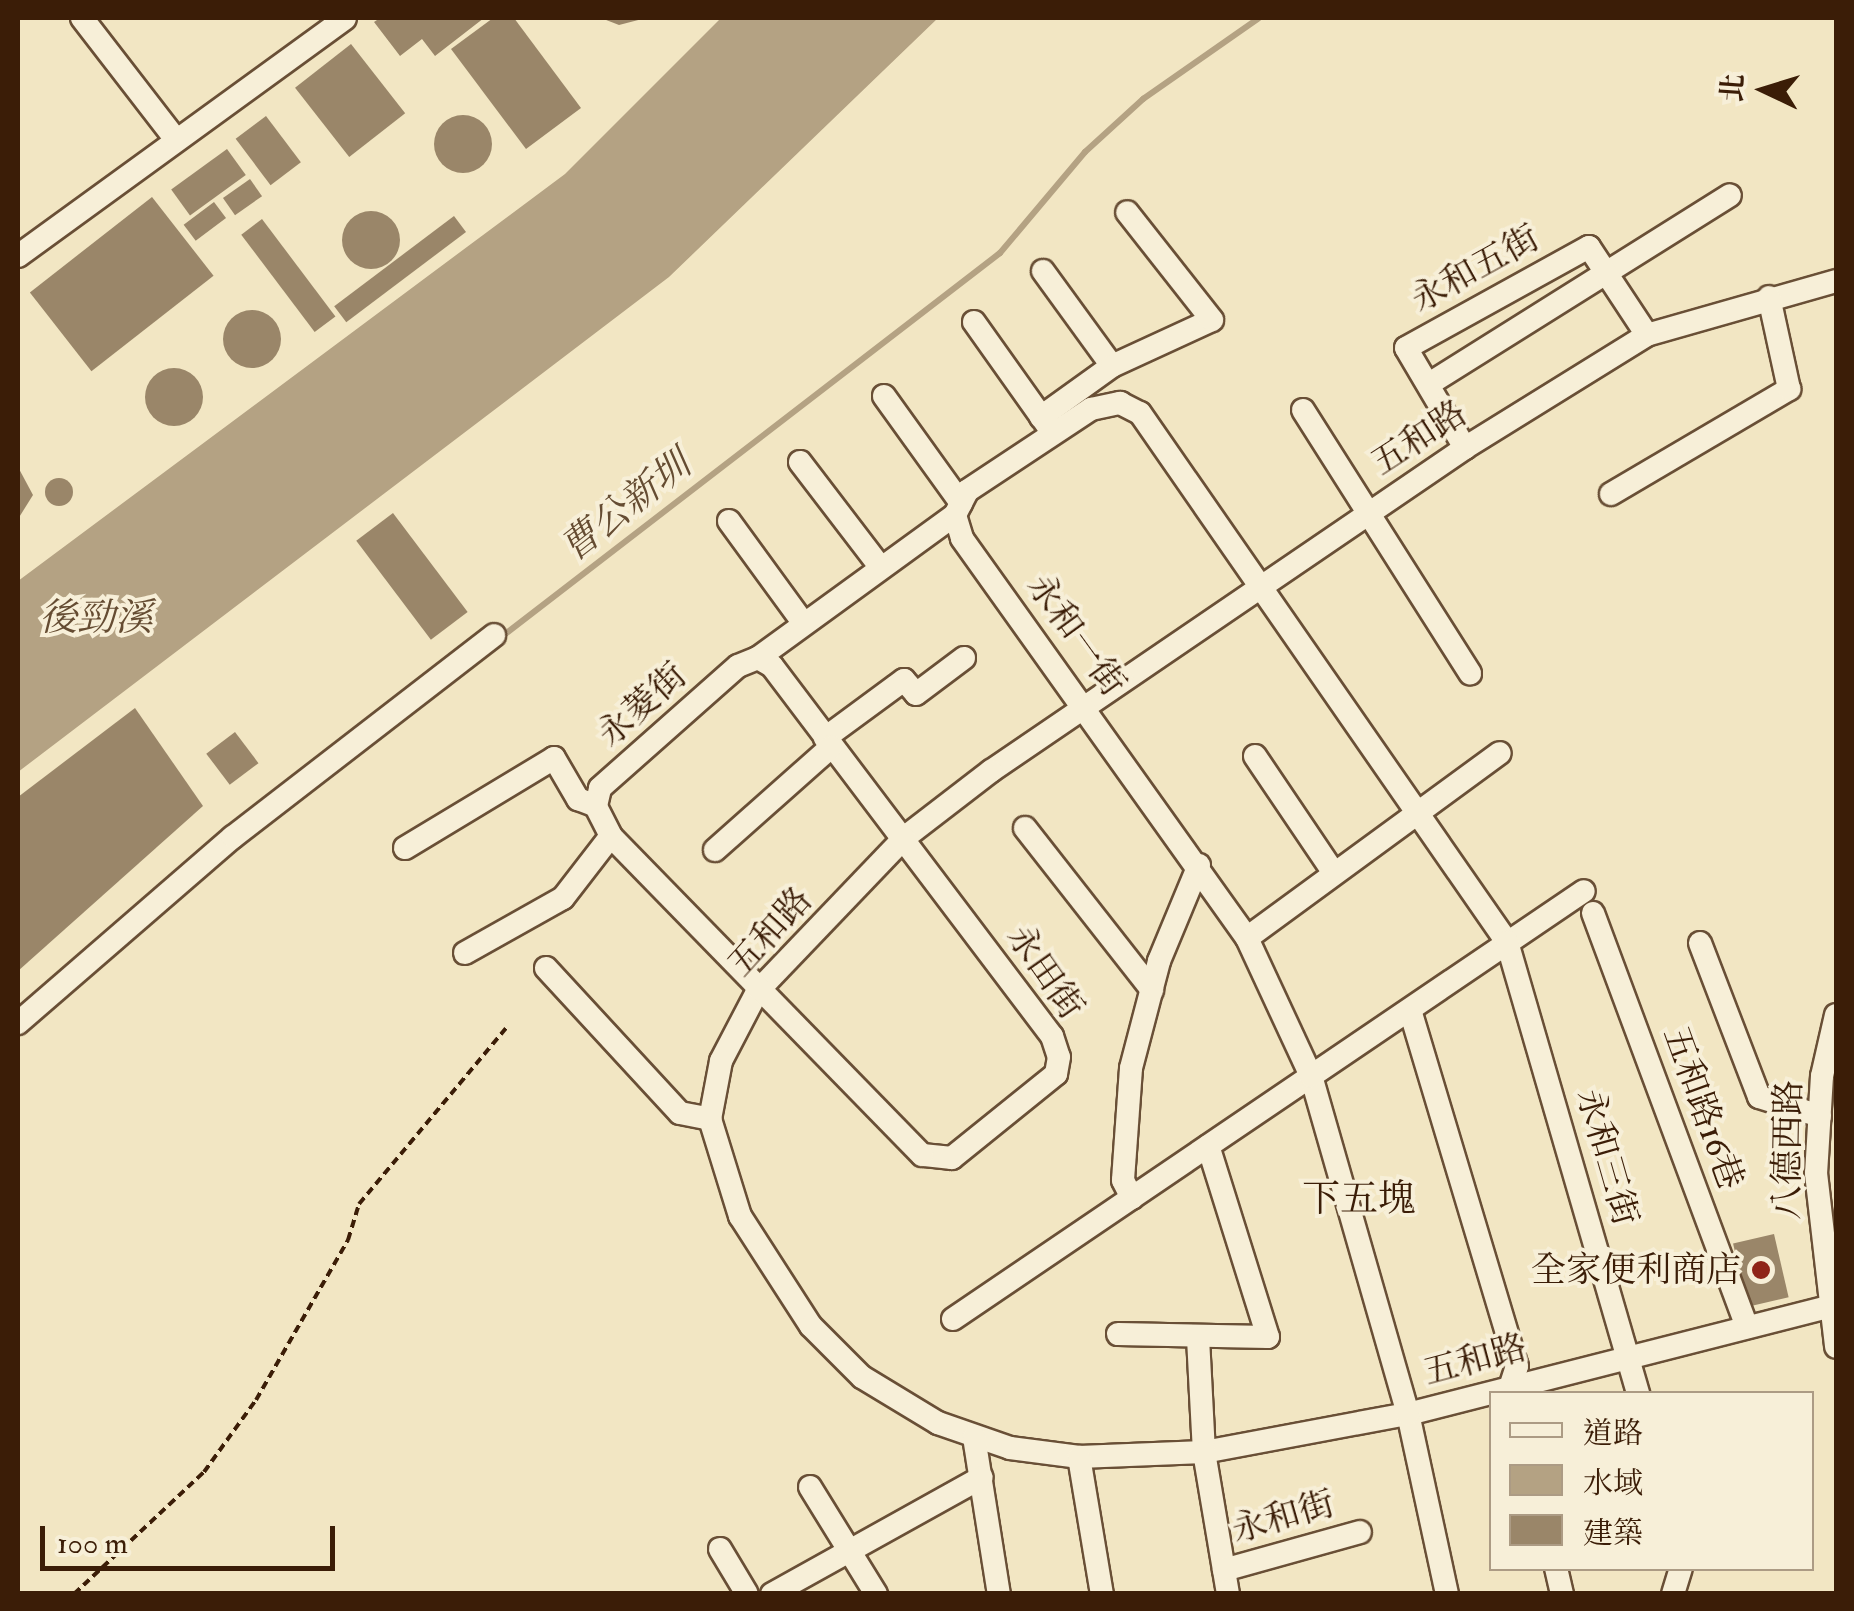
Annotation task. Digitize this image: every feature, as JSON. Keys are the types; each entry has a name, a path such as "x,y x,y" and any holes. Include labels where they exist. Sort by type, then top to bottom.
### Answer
{"street":[{"path":"82,18 174,138"},
{"path":"18,256 174,138 344,18"},
{"name":"永和五街","path":"1429,384 1730,195"},
{"path":"958,509 967,491 1047,426 1112,366 1212,320 1127,212"},
{"name":"永和五街","path":"1465,448 1406,348 1590,247 1647,335"},
{"path":"1043,271 1112,366"},
{"name":"五和路","path":"1489,1395 1204,1452 1079,1457 974,1437 862,1377 811,1326 740,1216 710,1120 721,1061 758,992 904,838 1084,707 1465,448 1647,335 1769,297 1836,281"},
{"path":"1611,494 1789,389 1769,297"},
{"path":"974,322 1047,426"},
{"name":"永和一街","path":"884,396 958,509 962,538 1199,865 1247,938 1311,1076 1408,1414 1447,1594"},
{"path":"1047,426 1120,403 1140,414 1265,586"},
{"path":"1303,410 1470,673"},
{"path":"800,462 882,568"},
{"name":"永菱街","path":"596,806 600,788 738,666 758,658 958,509"},
{"path":"729,522 804,624"},
{"name":"永和三街","path":"1265,586 1506,942 1637,1391"},
{"path":"18,1023 233,837 494,635"},
{"path":"758,658 772,666 904,838"},
{"path":"716,850 828,743 904,680 916,694 964,658"},
{"path":"1247,938 1500,752"},
{"path":"1255,756 1334,873"},
{"path":"405,848 554,758 578,799 596,806 611,836 758,992"},
{"path":"1025,828 1152,990"},
{"path":"465,953 562,898 611,836"},
{"name":"永田街","path":"758,992 922,1156 952,1158 1056,1074 1059,1056 1052,1036 904,838"},
{"path":"1132,1198 1124,1180 1131,1068 1152,990 1199,865"},
{"path":"953,1320 1584,890"},
{"name":"五和路16巷","path":"1594,913 1747,1327"},
{"path":"1700,943 1760,1098 1820,1116"},
{"path":"546,968 680,1114 710,1120"},
{"path":"1410,1010 1517,1366 1507,1391"},
{"name":"八德西路","path":"1836,1015 1820,1116 1827,1145 1836,1346"},
{"path":"1118,1334 1268,1336 1208,1146"},
{"name":"五和路","path":"1507,1391 1832,1306"},
{"name":"永和街","path":"1198,1338 1204,1452 1226,1582 1360,1532"},
{"path":"974,1437 999,1594"},
{"path":"1079,1457 1102,1594"},
{"path":"772,1594 847,1548 982,1476"},
{"path":"810,1487 876,1594"},
{"path":"720,1550 747,1594"}],"path":[{"path":"74,1594 204,1472 256,1400 348,1240 358,1204 506,1028"}],"water":[{"name":"後勁溪","path":"721,18 938,18 669,277 18,772 18,581 565,174"}],"building":[{"path":"380,18 484,18 435,56 422,39 400,56 374,22"},
{"path":"493,18 514,18 581,108 526,149 451,49"},
{"path":"601,18 646,18 619,25"},
{"path":"351,44 405,113 349,157 295,88"},
{"path":"463,115 484,123 492,144 484,165 463,173 442,165 434,144 442,123"},
{"path":"266,116 301,162 271,185 236,139"},
{"path":"227,149 246,175 190,215 171,190"},
{"path":"250,179 262,196 235,215 223,198"},
{"path":"152,197 214,276 91,371 30,292"},
{"path":"214,202 226,218 196,241 184,225"},
{"path":"371,211 392,219 400,240 392,261 371,269 350,261 342,240 350,219"},
{"path":"454,216 466,232 346,322 334,306"},
{"path":"262,219 335,316 315,332 241,235"},
{"path":"252,310 273,318 281,339 273,360 252,368 231,360 223,339 231,318"},
{"path":"174,368 195,376 203,397 195,418 174,426 153,418 145,397 153,376"},
{"path":"18,467 33,495 18,519"},
{"path":"59,478 69,482 73,492 69,502 59,506 49,502 45,492 49,482"},
{"path":"393,513 468,612 431,640 356,541"},
{"path":"135,708 203,806 18,971 18,797"},
{"path":"235,732 258,763 230,785 206,754"},
{"name":"全家便利商店","path":"1774,1234 1789,1297 1748,1307 1733,1243"}],"waterway":[{"name":"曹公新圳","path":"500,638 1000,253 1085,152 1143,99 1259,18"}],"place":[{"name":"全家便利商店","path":"1761,1270"}],"district":[{"name":"下五塊","path":"1359,1200"}]}
